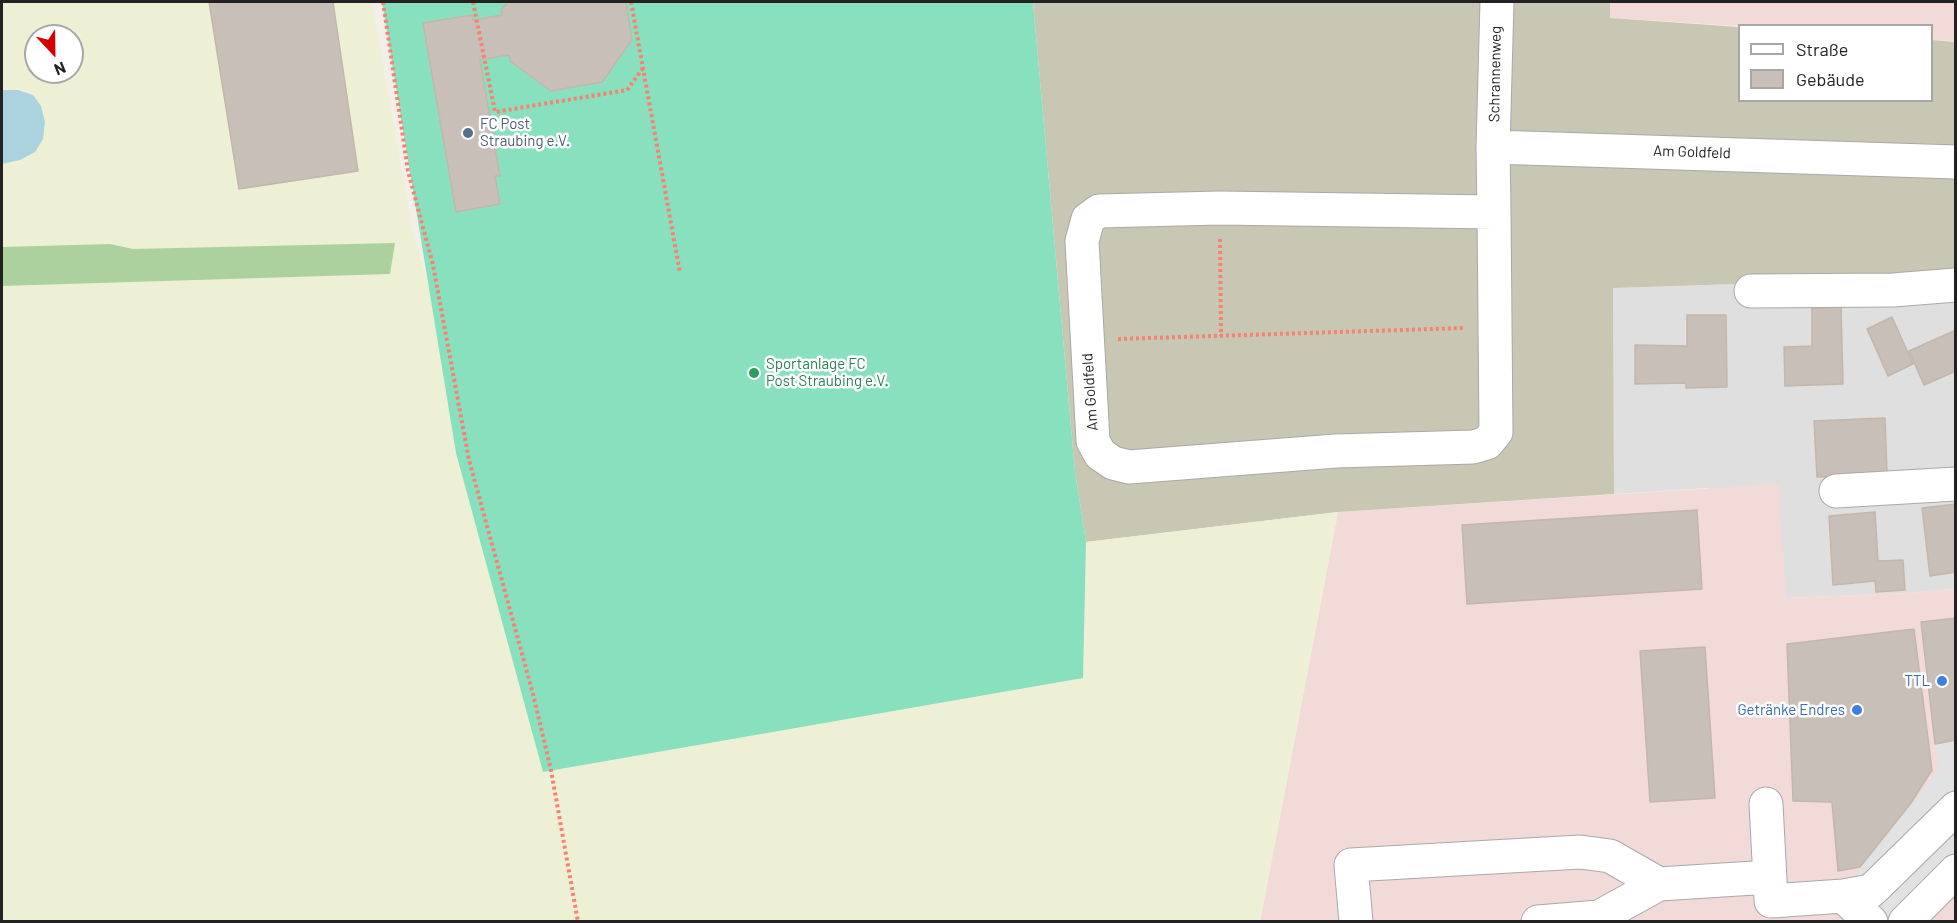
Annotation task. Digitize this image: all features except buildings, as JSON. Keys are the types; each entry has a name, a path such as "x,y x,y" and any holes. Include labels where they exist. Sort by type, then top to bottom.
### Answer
{"street":[{"name":"Schrannenweg","path":"1493,147 1497,2"},
{"name":"Am Goldfeld","path":"1494,212 1220,208 1099,211 1088,219 1082,241 1093,441 1100,454 1113,463 1129,467 1336,451 1473,447 1487,443 1496,432 1496,327 1493,147 1956,162"},
{"path":"1751,291 1893,290 1956,285"},
{"path":"1836,491 1956,484"},
{"path":"1766,804 1772,900"},
{"path":"1356,921 1351,865 1580,852 1610,856 1659,884 1772,900 1843,896 1871,891 1956,808"},
{"path":"1905,921 1956,871"},
{"path":"1538,921 1599,917 1659,884"},
{"path":"1843,896 1871,921"}],"path":[{"path":"383,2 408,171 433,266 468,460 533,694 551,770 578,921"},
{"path":"473,2 495,112 627,90 643,68"},
{"path":"631,2 680,273"},
{"path":"1220,208 1221,336"},
{"path":"1086,340 1496,327"}],"shaded area":[{"path":"2,2 372,2 412,228 430,292 456,453 543,772 1082,678 1086,542 1338,512 1260,921 2,922"},
{"path":"1033,2 1610,2 1610,18 1738,27 1738,102 1933,102 1933,40 1955,42 1955,277 1613,288 1614,494 1338,512 1086,542 1075,472"},
{"path":"1610,2 1955,2 1955,41 1933,40 1933,24 1738,24 1738,26 1610,18"},
{"path":"1955,277 1955,589 1786,598 1708,488 1614,494 1613,288"},
{"path":"1779,484 1786,598 1955,589 1955,921 1260,922 1338,512"},
{"path":"1955,740 1955,887 1921,921 1837,922 1844,915 1843,896 1860,867 1939,768 1935,744"}],"green space":[{"name":"Sportanlage FC Post Straubing e.V.","path":"382,2 1033,2 1075,472 1086,542 1083,678 543,772 456,453"},
{"path":"395,243 390,274 2,286 2,247 110,244 133,249"}],"water":[{"path":"2,90 18,90 33,95 41,106 45,122 43,139 35,152 20,160 2,164"}],"place":[{"name":"FC Post Straubing e.V.","path":"468,133"},
{"name":"Sportanlage FC Post Straubing e.V.","path":"754,373"},
{"name":"TTL","path":"1942,681"},
{"name":"Getränke Endres","path":"1857,710"}]}
